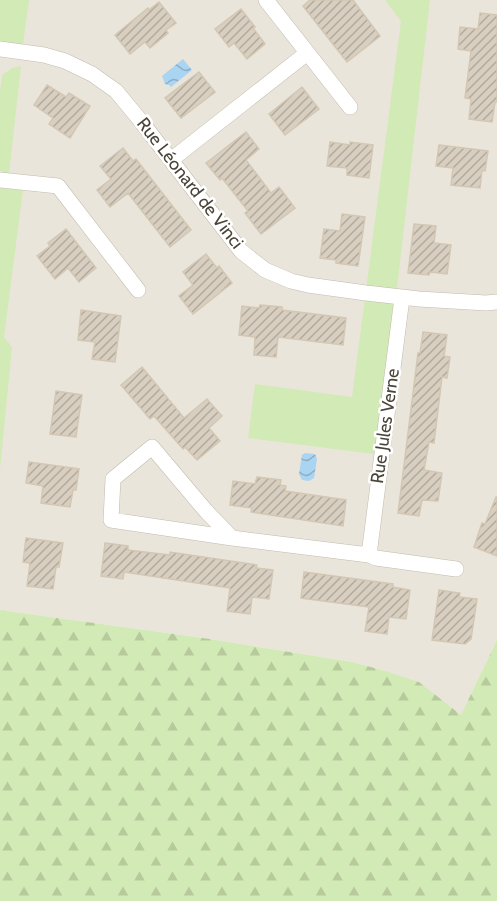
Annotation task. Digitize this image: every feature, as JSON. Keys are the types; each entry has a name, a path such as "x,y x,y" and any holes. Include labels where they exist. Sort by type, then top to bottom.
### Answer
{"street":[{"path":"266,0 350,107"},
{"name":"Rue Léonard de Vinci","path":"0,49 52,57 71,63 92,74 121,96 241,251 265,270 284,279 308,285 402,298 497,302"},
{"path":"171,160 307,53"},
{"path":"0,180 58,186 138,290"},
{"name":"Rue Jules Verne","path":"369,555 402,298"},
{"path":"232,538 152,447 113,478 111,520 232,538 369,555 376,558 456,569"}],"shaded area":[{"path":"0,0 497,0 497,640 461,716 419,682 352,662 210,639 0,610"}],"green space":[{"path":"0,0 29,0 22,52 0,49"},
{"path":"385,0 430,0 396,297 381,455 248,438 255,384 352,397 401,21"},
{"path":"21,66 9,174 0,171 0,92 2,75 12,68"},
{"path":"0,188 23,190 4,337 12,347 0,469"},
{"path":"0,610 210,639 352,662 419,682 461,715 497,640 497,901 0,901"}],"water":[{"path":"183,59 192,70 171,87 165,84 162,76"},
{"path":"315,454 317,459 314,478 309,481 302,480 299,474 302,455"}],"building":[{"path":"310,0 353,0 380,36 347,62 303,6"},
{"path":"159,2 176,23 166,30 168,33 150,48 145,42 130,54 115,35 148,8 149,10"},
{"path":"241,9 265,44 247,59 234,43 229,47 215,29"},
{"path":"480,13 497,15 497,102 495,102 492,122 469,119 471,99 465,98 471,51 458,49 460,27 478,29"},
{"path":"199,72 215,92 181,118 165,98"},
{"path":"47,85 66,97 69,93 90,106 70,138 49,124 53,118 34,105"},
{"path":"302,87 319,109 285,135 269,114"},
{"path":"246,132 259,149 246,160 271,193 279,187 295,208 261,234 245,213 248,211 222,178 220,180 206,163"},
{"path":"330,142 373,145 369,178 347,175 347,168 327,166"},
{"path":"439,145 488,151 485,171 482,170 480,188 451,185 453,168 436,166"},
{"path":"123,148 133,161 136,159 191,230 170,247 128,193 110,207 97,190 111,179 100,166"},
{"path":"342,214 365,217 358,266 320,258 324,229 340,231"},
{"path":"414,224 436,226 434,243 451,245 447,274 408,273"},
{"path":"66,229 96,268 79,282 68,268 55,279 37,256 50,246 48,243"},
{"path":"206,254 232,283 193,314 179,296 193,285 183,272"},
{"path":"260,305 346,318 343,345 278,337 276,357 254,355 255,337 239,335 242,306 259,308"},
{"path":"81,310 121,316 115,362 92,359 95,342 78,340"},
{"path":"423,332 447,335 444,356 450,357 447,378 442,377 434,443 429,442 424,470 442,473 438,501 422,500 419,516 398,513 418,353 420,353"},
{"path":"142,367 184,418 207,399 222,416 209,428 220,441 197,460 185,447 183,449 154,416 150,419 121,385"},
{"path":"56,391 82,395 76,437 50,434"},
{"path":"29,462 79,469 76,490 73,490 70,507 41,503 43,486 26,483"},
{"path":"257,477 281,480 280,485 286,486 285,491 346,500 343,526 251,512 252,508 230,505 233,481 255,484"},
{"path":"496,497 497,556 474,547 482,523 485,524"},
{"path":"26,538 63,543 53,589 27,586 30,563 23,562"},
{"path":"105,543 128,546 128,550 170,555 170,552 257,565 256,568 273,570 269,599 252,597 250,614 227,611 230,588 124,572 123,579 101,576"},
{"path":"304,572 393,584 393,587 410,590 406,619 389,617 387,634 365,631 369,607 301,598"},
{"path":"439,590 460,593 459,597 477,599 471,639 465,644 432,640"}]}
